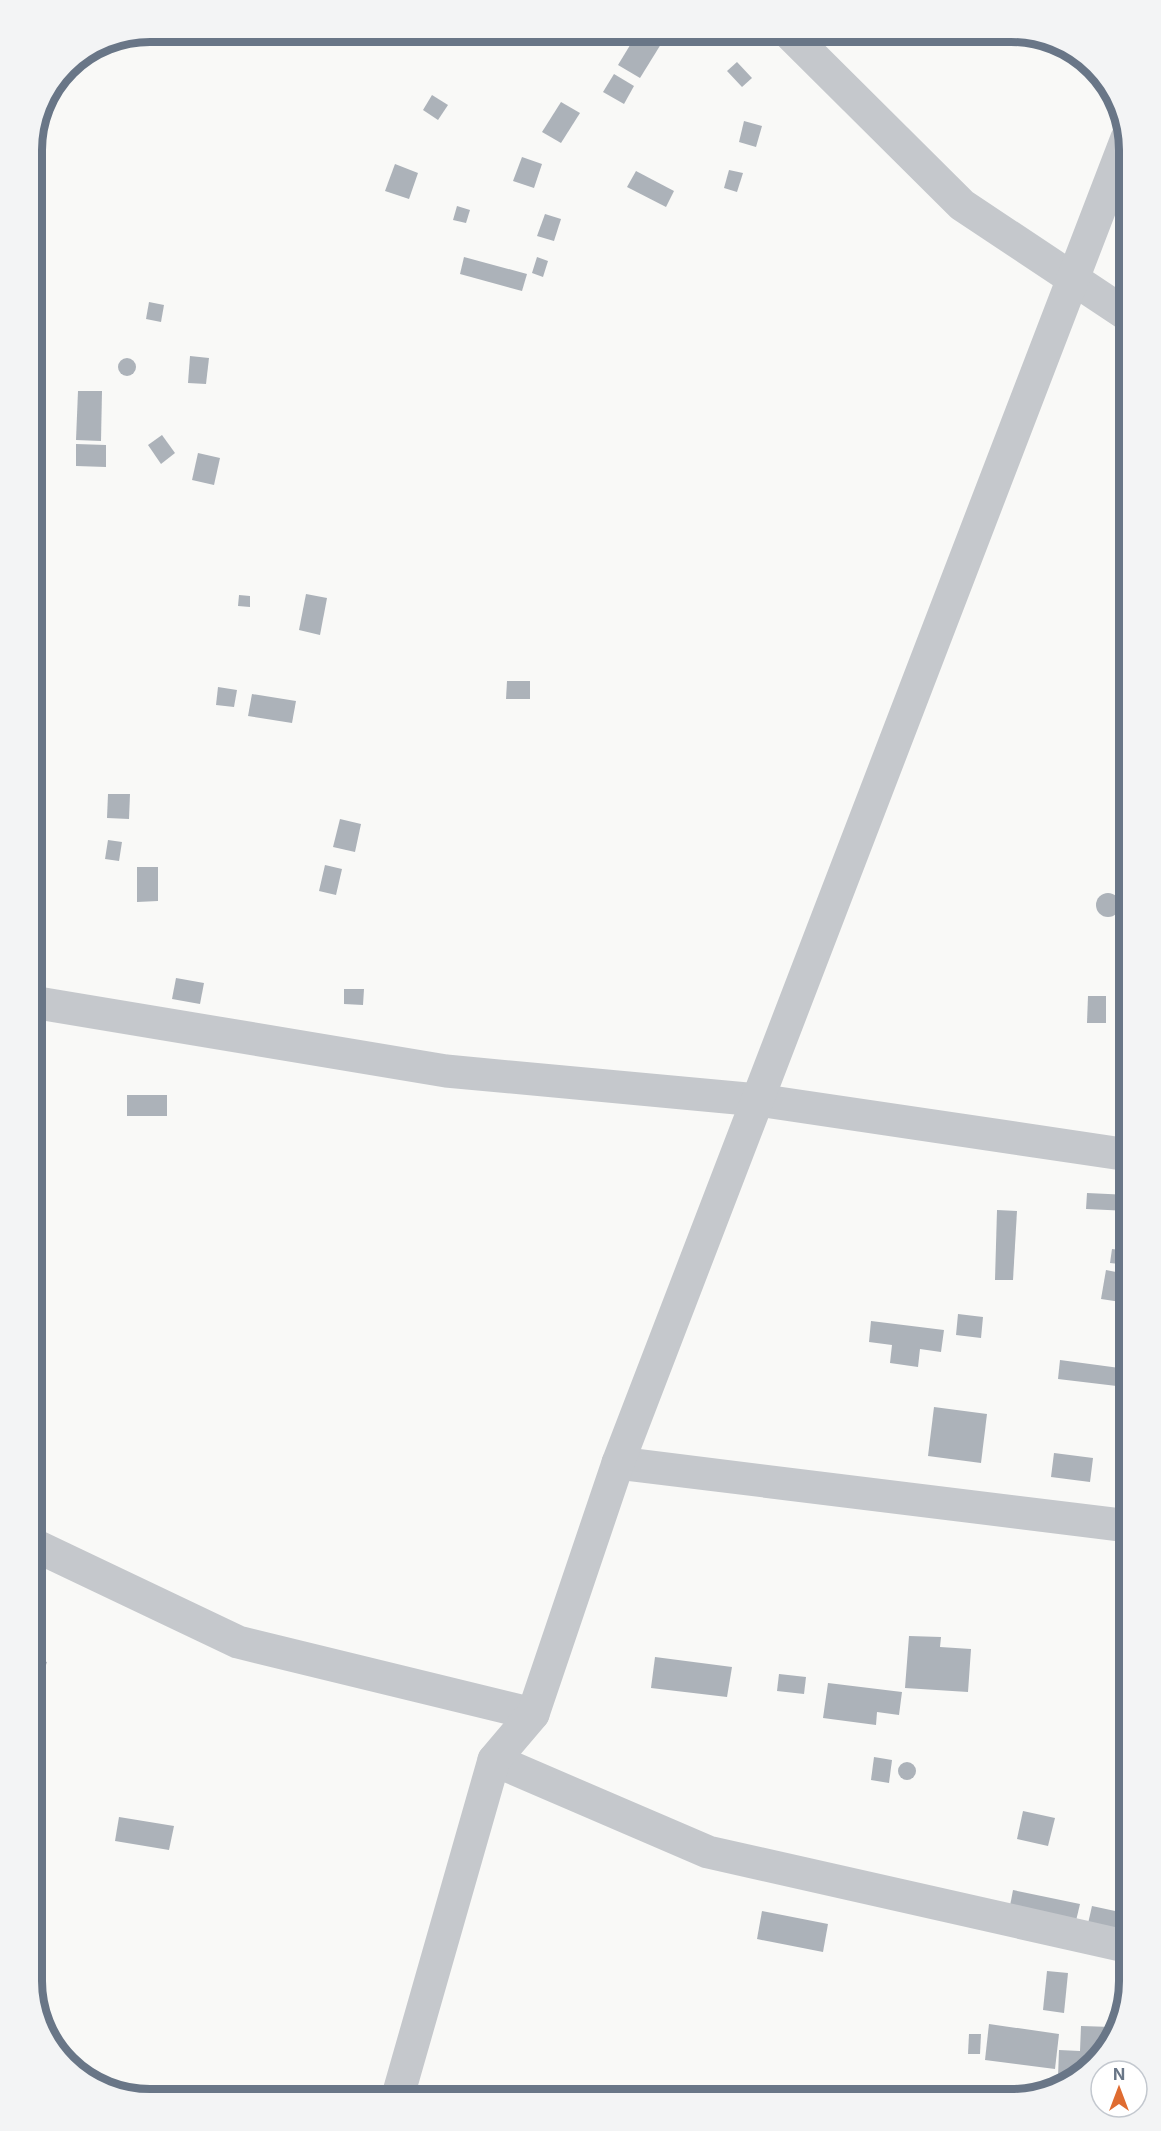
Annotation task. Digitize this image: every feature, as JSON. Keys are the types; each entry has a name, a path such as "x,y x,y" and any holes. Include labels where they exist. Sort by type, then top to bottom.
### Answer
{"street":[{"path":"798,42 962,205 1119,309"},
{"path":"400,2089 494,1760 533,1714 618,1464 1119,159"},
{"path":"42,1004 446,1071 758,1100 1119,1153"},
{"path":"618,1464 1119,1525"},
{"path":"42,1549 238,1642 533,1714"},
{"path":"494,1760 708,1852 1119,1945"}],"building":[{"path":"632,42 662,42 640,78 618,65"},
{"path":"737,62 752,78 742,87 727,71"},
{"path":"614,74 634,86 624,104 603,92"},
{"path":"432,95 448,105 438,120 423,110"},
{"path":"561,102 580,113 561,143 542,132"},
{"path":"744,121 762,126 756,147 739,142"},
{"path":"522,157 542,164 534,188 513,181"},
{"path":"395,164 418,173 409,199 385,191"},
{"path":"729,170 743,173 737,192 724,188"},
{"path":"636,171 674,191 666,207 627,187"},
{"path":"457,206 470,210 466,223 453,220"},
{"path":"545,214 561,219 554,241 537,236"},
{"path":"464,257 527,274 522,291 460,274"},
{"path":"537,257 548,261 543,277 532,273"},
{"path":"149,302 164,305 161,322 146,319"},
{"path":"190,356 209,358 206,384 188,383"},
{"path":"123,358 131,358 136,363 134,374 123,376 118,371 118,363"},
{"path":"78,391 102,391 101,441 76,440"},
{"path":"162,435 175,453 161,464 148,445"},
{"path":"76,444 106,445 106,467 76,466"},
{"path":"198,453 220,458 214,485 192,480"},
{"path":"306,594 327,598 320,635 299,630"},
{"path":"239,595 250,596 250,607 238,606"},
{"path":"507,681 530,681 530,699 506,699"},
{"path":"218,687 237,690 234,707 216,705"},
{"path":"252,694 296,701 292,723 248,716"},
{"path":"108,794 130,794 129,819 107,818"},
{"path":"340,819 361,824 355,852 333,847"},
{"path":"108,840 122,842 119,861 105,859"},
{"path":"325,865 342,869 336,895 319,891"},
{"path":"137,867 158,867 158,901 137,902"},
{"path":"1108,893 1117,896 1119,910 1117,914 1108,917 1099,914 1096,905 1099,896"},
{"path":"176,978 204,983 200,1004 172,999"},
{"path":"344,989 364,989 363,1005 344,1004"},
{"path":"1088,996 1106,996 1106,1023 1087,1023"},
{"path":"127,1095 167,1095 167,1116 127,1116"},
{"path":"1087,1193 1119,1195 1119,1211 1086,1209"},
{"path":"997,1210 1017,1211 1013,1280 995,1280"},
{"path":"1112,1249 1119,1250 1119,1264 1110,1263"},
{"path":"1106,1270 1119,1273 1119,1302 1101,1299"},
{"path":"958,1314 983,1317 981,1338 956,1335"},
{"path":"871,1321 944,1330 941,1352 920,1349 918,1367 890,1363 892,1345 869,1342"},
{"path":"1060,1360 1119,1368 1119,1386 1058,1379"},
{"path":"934,1407 987,1414 981,1463 928,1456"},
{"path":"1054,1453 1093,1458 1090,1482 1051,1477"},
{"path":"909,1636 941,1637 940,1647 971,1649 968,1692 905,1688"},
{"path":"655,1657 732,1667 727,1697 651,1688"},
{"path":"42,1660 47,1662 42,1676"},
{"path":"779,1674 806,1677 804,1694 777,1691"},
{"path":"828,1683 902,1692 899,1715 877,1712 876,1725 823,1718"},
{"path":"874,1757 892,1760 889,1783 871,1780"},
{"path":"903,1762 911,1762 916,1767 914,1778 903,1780 898,1775 898,1767"},
{"path":"1023,1811 1055,1818 1048,1846 1017,1839"},
{"path":"119,1817 174,1826 169,1850 115,1841"},
{"path":"1013,1890 1080,1904 1075,1925 1009,1911"},
{"path":"1092,1906 1119,1912 1119,1935 1087,1928"},
{"path":"762,1911 828,1924 823,1952 757,1939"},
{"path":"1047,1971 1068,1973 1064,2013 1043,2010"},
{"path":"989,2024 1059,2034 1055,2069 985,2060"},
{"path":"1081,2026 1109,2027 1092,2052 1077,2067 1061,2077 1058,2077 1059,2050 1080,2051"},
{"path":"969,2034 981,2034 980,2054 968,2054"}]}
